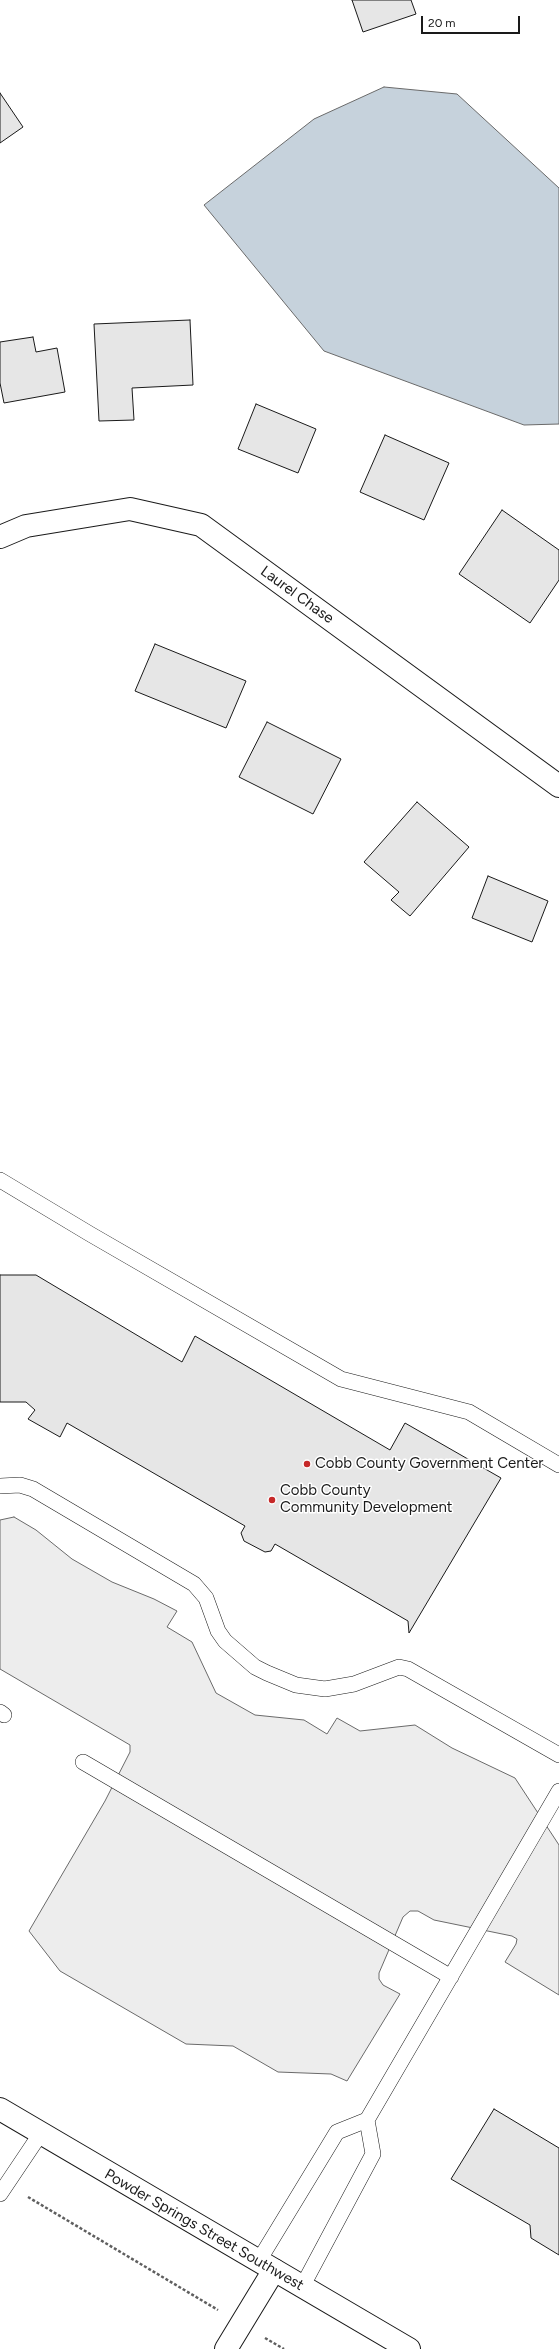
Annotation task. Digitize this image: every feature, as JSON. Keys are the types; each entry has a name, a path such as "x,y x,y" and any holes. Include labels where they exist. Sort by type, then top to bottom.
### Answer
{"street":[{"name":"Laurel Chase","path":"0,537 26,526 130,509 201,524 559,786"},
{"name":"Powder Springs Street Southwest","path":"0,2109 409,2349"},
{"path":"226,2349 241,2324 266,2266"}],"lane":[{"path":"0,1180 341,1380 469,1412 559,1465"},
{"path":"0,1486 20,1485 33,1489 194,1584 206,1598 218,1630 225,1641 255,1667 267,1673 296,1685 325,1689 354,1684 399,1667 408,1668 559,1755"},
{"path":"83,1762 451,1977"},
{"path":"266,2266 336,2132 367,2120 559,1791"},
{"path":"302,2287 373,2154 367,2120"},
{"path":"3,2190 41,2133"}],"path":[{"path":"3,2190 284,2349"}],"shaded area":[{"path":"384,87 457,94 559,188 559,424 524,425 324,351 204,205 314,119"},
{"path":"14,1517 36,1530 72,1559 112,1582 154,1599 177,1611 167,1627 192,1642 216,1693 255,1715 304,1720 327,1734 337,1718 360,1731 415,1725 452,1748 515,1778 559,1845 559,1995 505,1962 516,1944 517,1939 512,1936 434,1920 418,1911 410,1911 403,1917 379,1973 379,1979 383,1985 400,1994 347,2081 331,2074 278,2072 233,2046 186,2044 60,1971 29,1931 105,1801 130,1752 130,1745 0,1669 0,1520"}],"building":[{"path":"352,0 411,0 416,14 363,32"},
{"path":"0,93 23,127 0,143"},
{"path":"190,320 193,385 132,388 134,420 99,421 94,324"},
{"path":"33,337 36,352 57,348 65,392 4,403 0,383 0,342"},
{"path":"256,404 316,429 298,473 238,449"},
{"path":"385,435 449,463 424,520 360,492"},
{"path":"502,510 559,550 559,580 530,623 459,574"},
{"path":"155,644 246,681 226,728 135,691"},
{"path":"267,722 341,759 313,814 239,777"},
{"path":"417,802 469,847 410,916 391,900 399,892 364,862"},
{"path":"488,876 548,901 532,942 472,918"},
{"name":"Cobb County Government Center","path":"0,1275 36,1275 182,1362 195,1336 390,1450 405,1423 501,1478 409,1633 408,1621 275,1544 271,1551 265,1552 244,1541 241,1533 245,1526 67,1423 60,1437 28,1419 35,1410 26,1402 0,1402"},
{"path":"494,2109 559,2148 559,2255 531,2238 530,2225 451,2179"}],"place":[{"name":"Cobb County Government Center","path":"307,1464"},
{"name":"Cobb County Community Development","path":"272,1500"}]}
